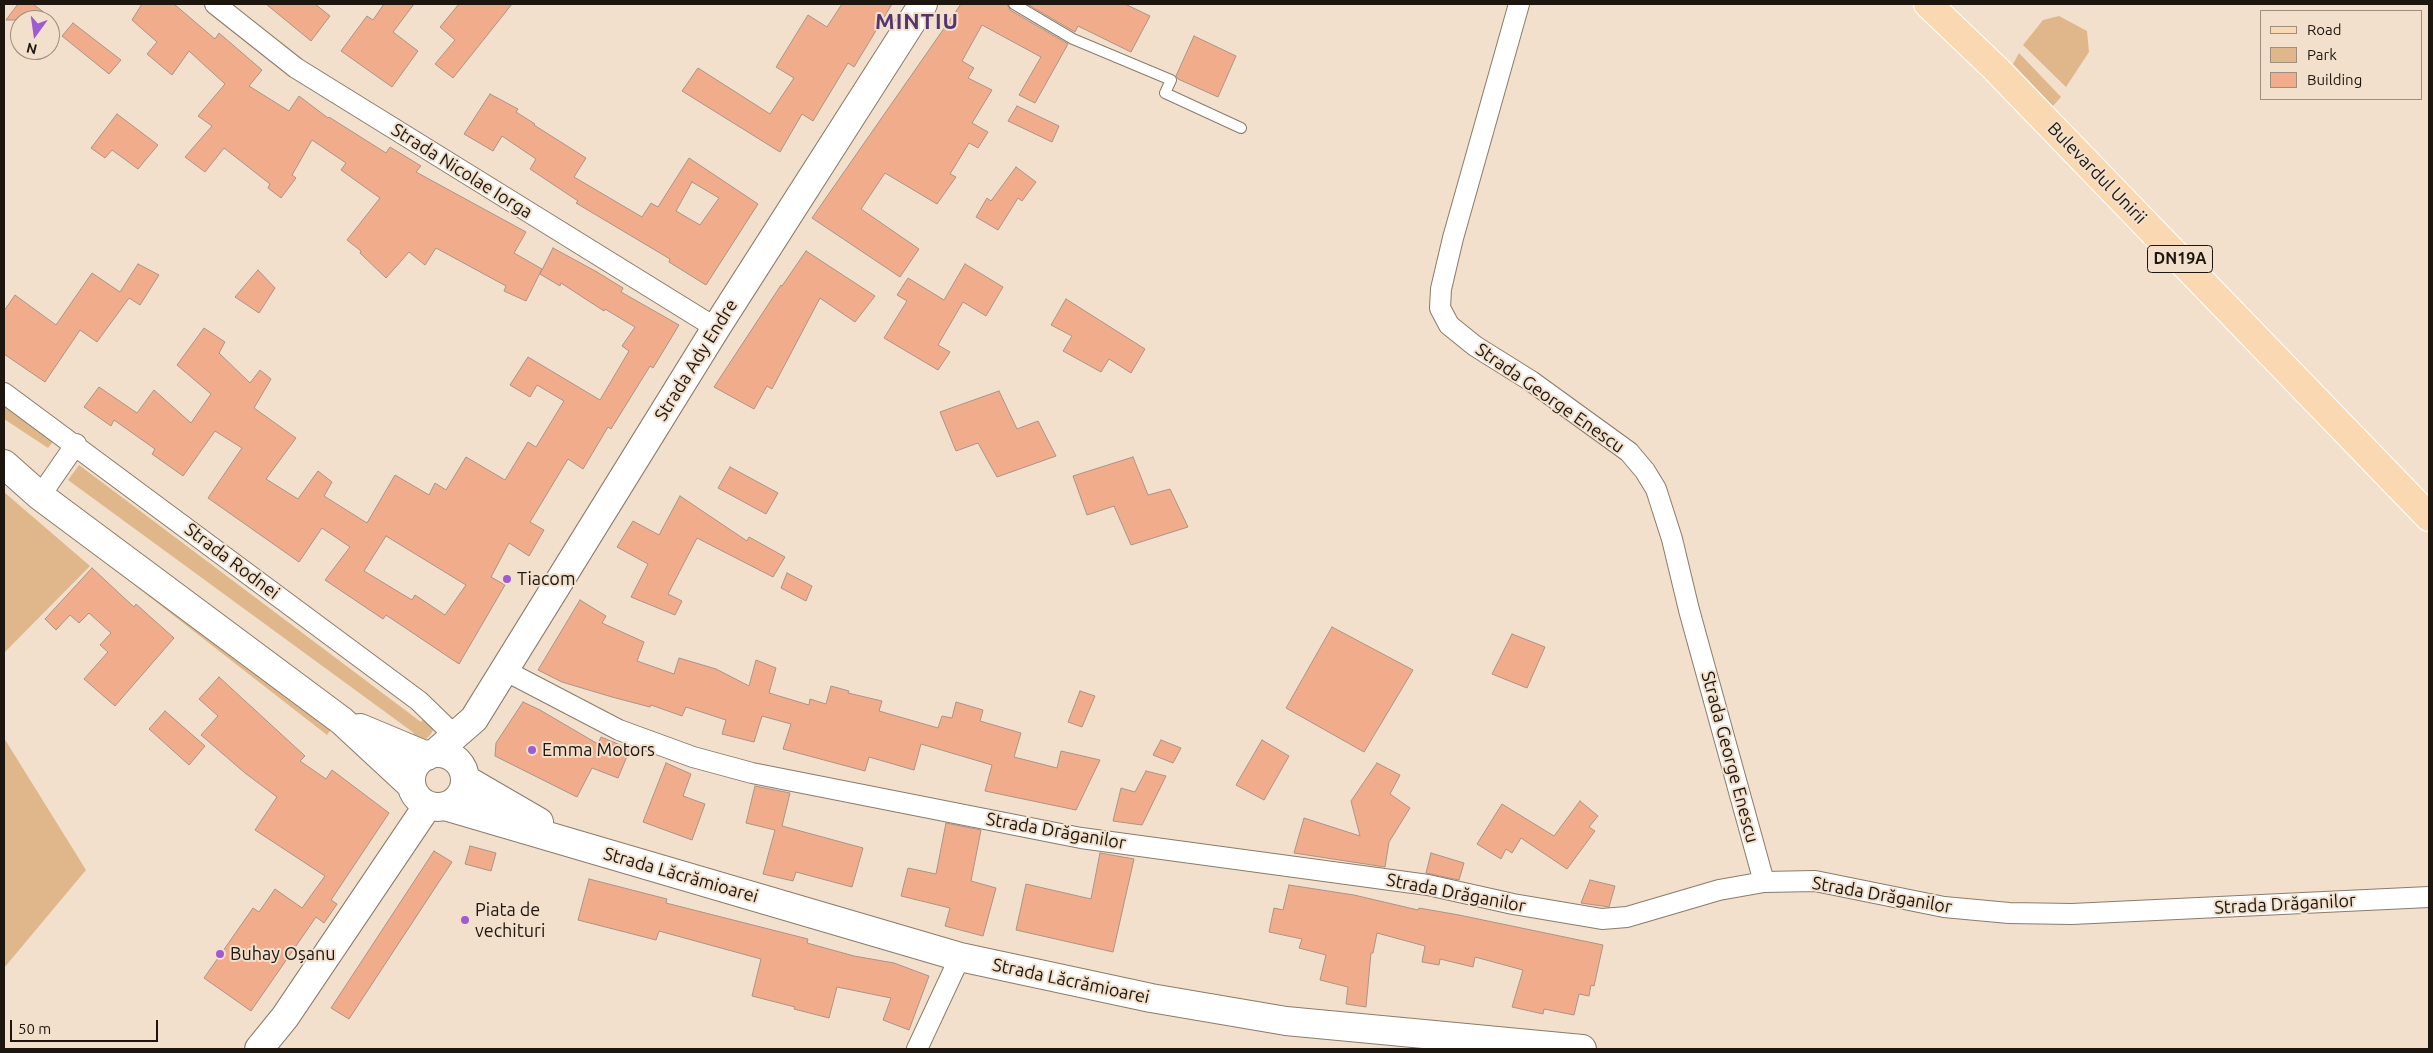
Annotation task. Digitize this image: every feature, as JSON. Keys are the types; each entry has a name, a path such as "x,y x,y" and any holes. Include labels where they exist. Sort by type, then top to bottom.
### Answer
{"main road":[{"name":"Strada Ady Endre","path":"431,754 464,727 504,670 716,328 923,4"},
{"name":"Bulevardul Unirii","path":"1928,4 2001,74 2429,517"},
{"path":"4,464 40,496 342,721 428,799 460,796 464,775 452,757 431,754 342,721"},
{"name":"Strada Ady Endre","path":"464,727 464,775"},
{"path":"428,799 414,768 431,754"},
{"name":"Strada Lăcrămioarei","path":"464,775 574,843"},
{"path":"259,1049 286,1017 428,799"},
{"name":"Strada Lăcrămioarei","path":"428,799 960,957 1151,998 1286,1021 1582,1049"}],"street":[{"name":"Strada Nicolae Iorga","path":"215,4 296,68 716,328"},
{"name":"Strada George Enescu","path":"1519,4 1453,238 1441,289 1440,308 1449,325 1475,346 1531,381 1629,452 1645,471 1656,489 1672,539 1689,610 1764,882"},
{"name":"Strada Rodnei","path":"4,393 76,444 419,701 464,727"},
{"path":"40,496 76,444"},
{"name":"Strada Drăganilor","path":"504,670 619,730 693,757 752,773 1081,838 1428,885 1513,904 1602,919 1627,917 1719,890 1764,882 1815,880 1944,907 2009,913 2072,914 2429,897"},
{"path":"917,1049 960,957"}],"lane":[{"path":"1014,4 1073,39 1171,80 1165,93 1241,128"}],"green space":[{"path":"2059,16 2087,31 2089,52 2066,87 2023,45 2043,20"},
{"path":"2019,53 2061,97 2053,106 2013,64"},
{"path":"4,400 56,438 48,448 4,419"},
{"path":"79,465 421,722 426,716 435,726 431,734 422,743 406,741 414,733 68,480"},
{"path":"4,492 90,566 4,653"},
{"path":"29,503 337,721 327,735"},
{"path":"4,738 86,870 4,968"}],"building":[{"path":"18,4 33,4 41,10 14,10"},
{"path":"142,4 174,4 215,39 219,33 262,70 249,86 289,111 299,96 328,118 386,153 390,147 421,166 416,172 526,232 514,253 542,269 526,301 504,291 506,286 436,248 425,265 409,252 386,278 360,253 361,251 347,240 380,198 341,170 346,163 312,140 292,175 296,178 281,198 268,188 270,184 224,148 205,172 185,157 212,126 198,116 225,84 189,51 172,75 147,54 157,42 132,20"},
{"path":"266,4 315,4 330,16 311,41"},
{"path":"384,4 414,4 393,32 418,51 392,87 341,51 367,16 373,20"},
{"path":"459,4 512,4 453,78 435,64 455,40 440,27"},
{"path":"842,4 892,4 854,67 848,63 813,121 802,114 780,152 682,91 698,68 770,114 794,78 776,67 808,15 827,27"},
{"path":"961,4 1007,4 1010,10 1068,44 1035,103 1019,95 1041,57 982,25 962,61 974,68 968,78 992,90 972,123 988,132 978,148 969,143 950,174 956,177 937,204 885,173 861,209 919,249 900,277 812,218"},
{"path":"1027,4 1125,4 1150,16 1131,52 1078,26 1075,32"},
{"path":"73,23 121,60 109,74 62,36"},
{"path":"1194,36 1236,56 1218,97 1178,79 1176,76"},
{"path":"490,94 518,109 516,112 534,125 586,158 574,177 642,217 651,203 658,207 689,158 758,204 706,285 669,262 670,259 576,203 578,201 530,169 536,159 502,136 493,151 464,134","holes":["692,182 719,198 700,225 676,211"]},
{"path":"1017,106 1059,126 1052,142 1008,121"},
{"path":"117,114 158,145 138,169 112,150 105,158 91,148"},
{"path":"1016,167 1036,182 1022,201 1018,198 998,230 976,217 987,198 991,201"},
{"path":"553,248 597,272 623,288 621,292 679,325 653,368 650,366 611,429 608,427 583,469 568,459 530,522 544,530 529,556 509,543 491,577 505,585 459,664 386,615 383,619 325,580 350,547 322,528 299,562 208,498 242,448 215,431 183,476 152,454 155,449 114,420 111,426 84,407 99,387 137,413 154,390 191,423 211,394 177,365 204,328 225,342 219,353 250,383 260,370 271,379 254,408 296,438 266,479 298,499 318,471 332,482 324,496 367,523 395,475 429,495 435,483 446,490 466,457 505,480 528,442 536,447 564,401 537,385 530,397 510,385 528,357 600,400 629,351 622,346 635,327 605,309 604,311 561,283 560,286 540,274","holes":["386,536 466,585 445,615 415,595 412,600 364,571"]},
{"path":"806,251 875,296 855,322 820,298 772,389 767,386 754,409 714,387 781,285"},
{"path":"138,264 159,275 140,305 129,298 97,342 80,330 45,382 4,354 4,311 15,295 56,325 92,273 120,292"},
{"path":"965,264 1003,287 986,316 963,302 938,345 950,352 938,370 884,338 907,301 897,295 908,278 944,300"},
{"path":"258,270 275,288 259,313 235,297"},
{"path":"1066,299 1145,349 1131,373 1109,359 1101,372 1063,351 1072,336 1051,325"},
{"path":"999,391 1017,429 1038,421 1056,456 997,477 978,443 956,451 940,412"},
{"path":"1133,457 1148,495 1170,489 1188,527 1131,545 1114,506 1087,515 1073,476"},
{"path":"730,467 778,493 766,514 718,488"},
{"path":"680,496 747,541 749,537 785,557 773,577 697,538 668,594 682,601 675,615 631,597 648,564 617,547 633,521 659,535"},
{"path":"92,568 134,607 136,604 174,638 115,706 84,679 108,652 100,645 111,633 89,613 79,623 70,615 56,630 45,619"},
{"path":"787,573 812,586 806,601 781,588"},
{"path":"580,600 606,616 602,623 644,642 637,661 674,674 679,658 716,669 749,686 756,660 776,668 769,693 809,705 810,699 826,704 831,686 849,691 848,693 882,701 879,711 938,728 942,716 952,718 956,702 983,710 980,721 1021,733 1014,757 1057,768 1061,751 1100,760 1076,810 985,791 992,765 921,744 914,770 869,757 865,771 783,749 791,724 762,716 754,742 722,734 726,720 686,707 682,716 651,705 650,707 562,682 538,670"},
{"path":"1332,627 1413,670 1364,752 1286,708"},
{"path":"1512,634 1545,647 1527,688 1492,674"},
{"path":"219,677 305,756 300,761 326,779 332,770 389,813 331,900 337,904 324,923 316,917 251,1011 204,978 253,908 259,912 275,889 302,908 325,876 255,830 277,797 245,773 201,735 218,716 199,699"},
{"path":"1080,691 1095,696 1082,727 1068,722"},
{"path":"523,702 598,744 601,737 630,749 618,778 592,768 577,797 495,756 496,743"},
{"path":"165,711 205,746 189,765 149,729"},
{"path":"1161,740 1181,748 1173,763 1153,755"},
{"path":"1262,740 1289,756 1264,800 1236,785"},
{"path":"666,763 691,774 683,796 705,804 692,840 643,822"},
{"path":"1377,763 1400,775 1390,794 1410,808 1389,842 1385,867 1294,853 1304,818 1360,836 1351,801"},
{"path":"1146,771 1166,776 1142,825 1113,821 1121,788 1135,792"},
{"path":"755,786 790,793 782,826 863,848 852,887 796,872 793,881 763,874 775,830 746,823"},
{"path":"1580,801 1598,816 1589,827 1595,831 1567,869 1521,838 1512,853 1506,849 1501,859 1477,844 1502,804 1554,836"},
{"path":"946,823 981,830 971,881 996,888 983,936 945,926 950,908 901,896 908,868 936,874"},
{"path":"470,846 496,853 491,871 465,864"},
{"path":"434,851 452,862 349,1019 331,1008"},
{"path":"1100,853 1134,859 1113,952 1016,930 1026,884 1091,899"},
{"path":"1431,853 1464,863 1459,880 1426,873"},
{"path":"589,879 667,899 666,903 808,939 807,943 854,956 894,963 929,976 909,1030 883,1020 891,998 837,987 829,1018 752,996 761,959 659,931 656,940 578,920"},
{"path":"1590,880 1615,886 1609,907 1581,903"},
{"path":"1289,885 1354,895 1418,910 1419,908 1459,915 1603,945 1594,986 1591,985 1589,996 1579,994 1574,1015 1544,1009 1543,1014 1512,1007 1523,970 1475,957 1473,967 1440,959 1439,965 1422,962 1425,946 1377,933 1373,953 1371,953 1366,1007 1346,1004 1348,987 1320,980 1326,955 1299,948 1302,939 1269,932 1274,908 1283,910"}],"place":[{"name":"Tiacom","path":"507,579"},
{"name":"Emma Motors","path":"532,750"},
{"name":"Piata de vechituri","path":"465,920"},
{"name":"Buhay Oșanu","path":"220,954"}],"district":[{"name":"MINTIU","path":"917,22"}]}
